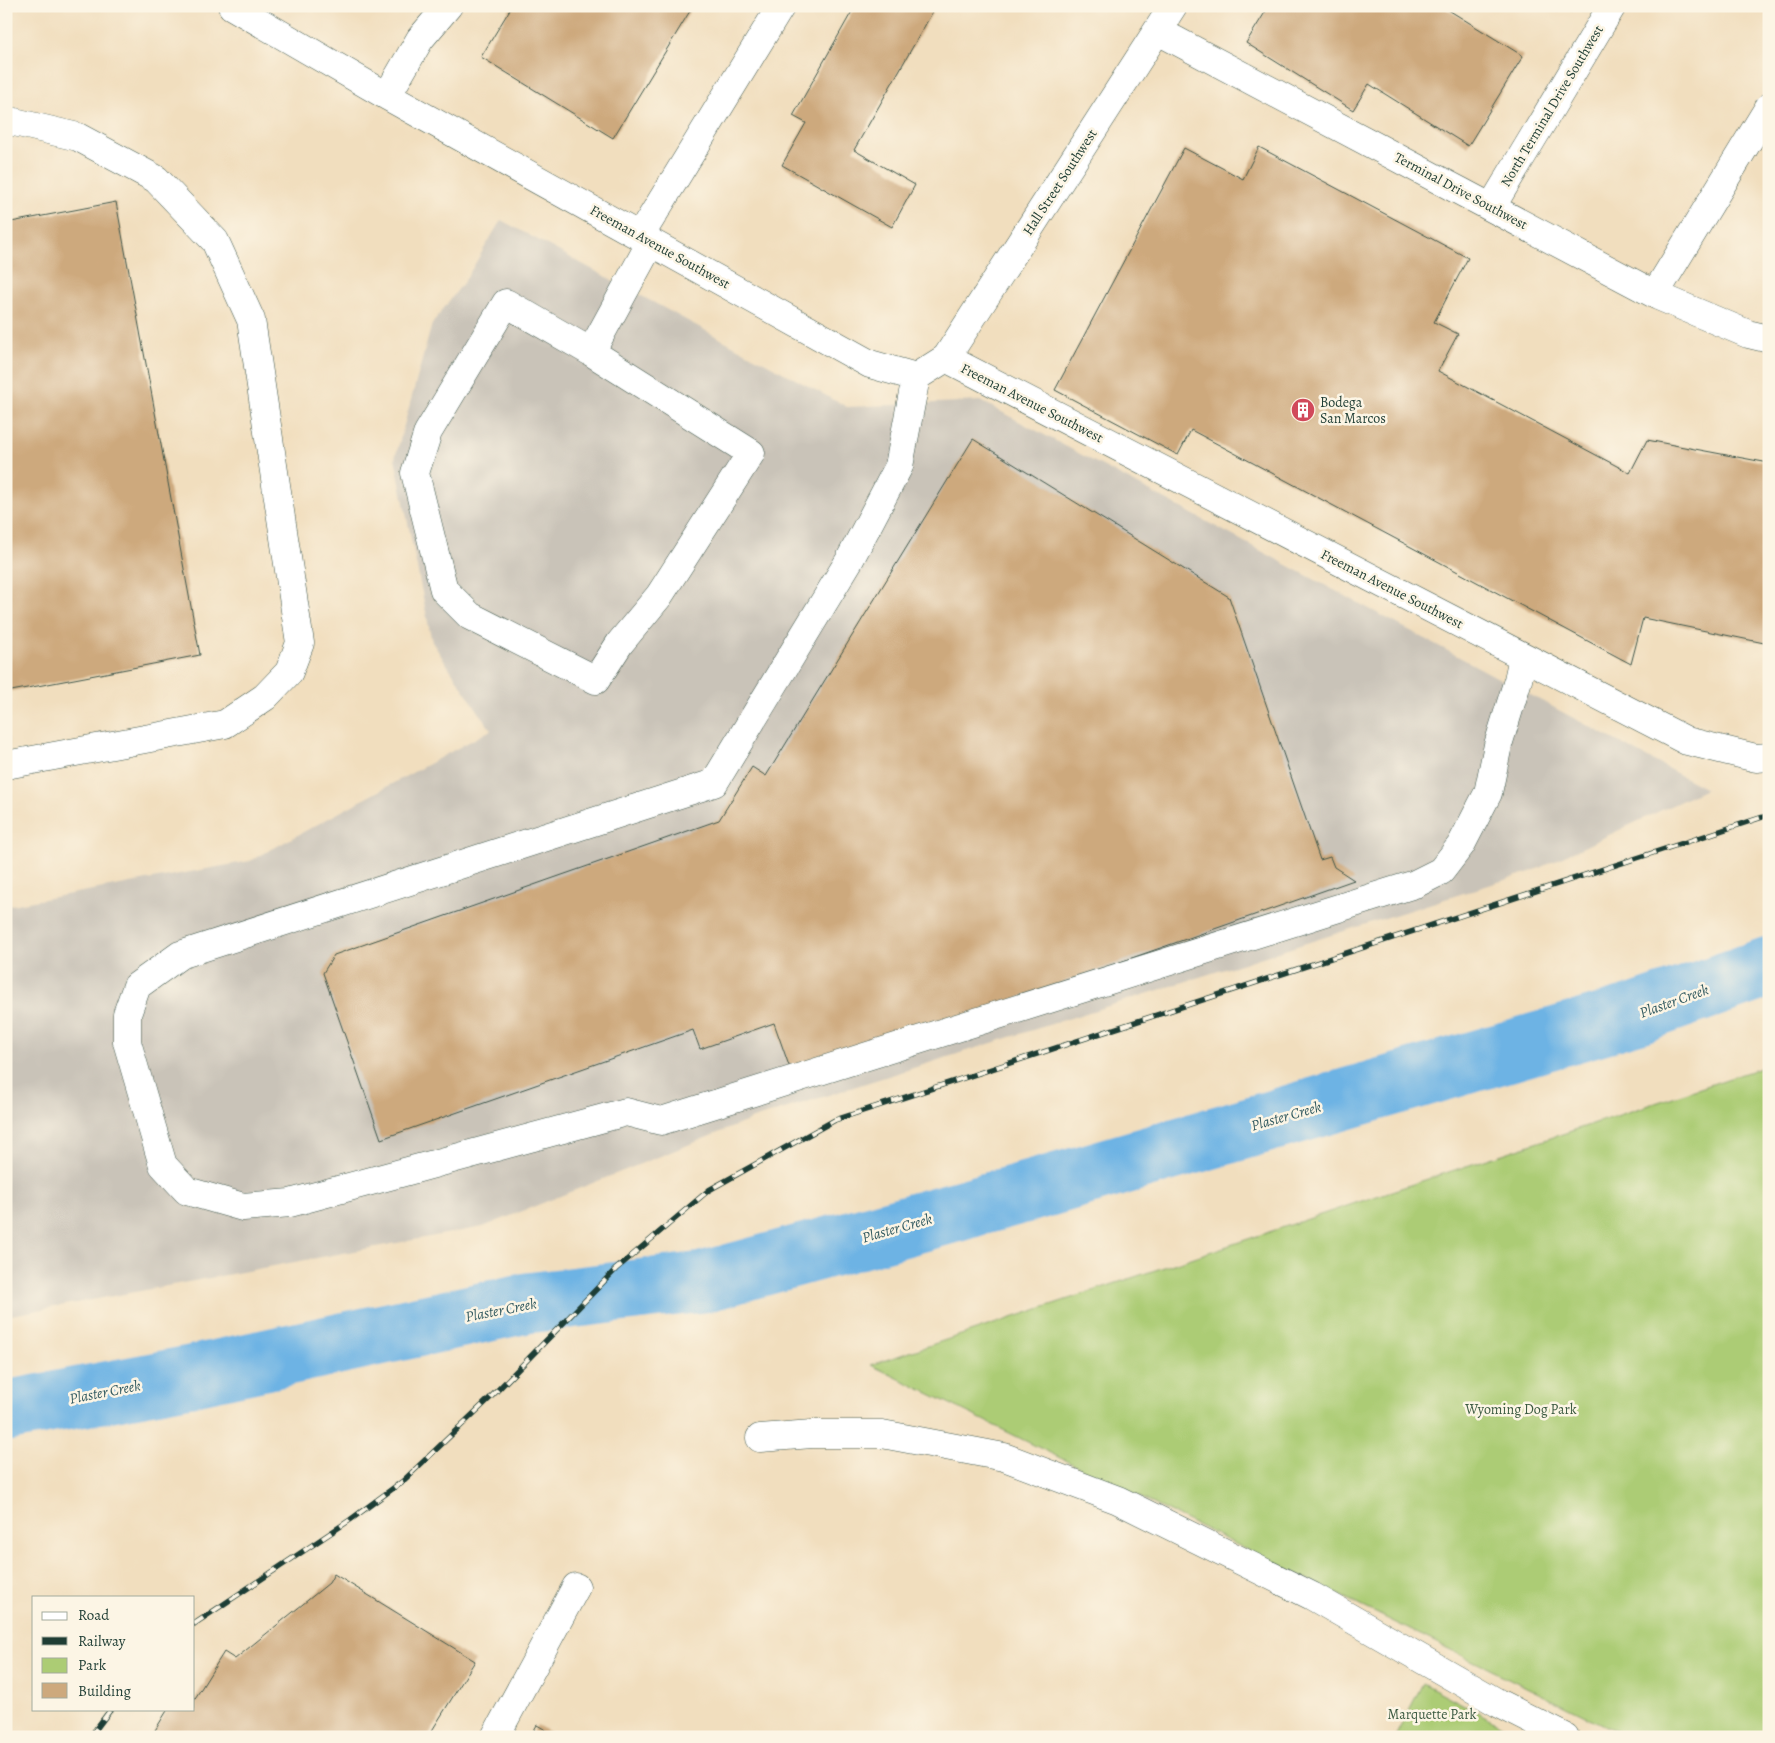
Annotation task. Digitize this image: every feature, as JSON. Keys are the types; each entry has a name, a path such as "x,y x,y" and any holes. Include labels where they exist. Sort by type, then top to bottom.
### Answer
{"street":[{"name":"Freeman Avenue Southwest","path":"232,6 387,96 870,364 916,377 946,358 1687,741 1756,758 1769,757"},
{"path":"387,96 420,39 448,6"},
{"path":"591,352 646,239 781,6"},
{"name":"Hall Street Southwest","path":"946,358 1173,6"},
{"name":"North Terminal Drive Southwest","path":"1492,206 1612,6"},
{"name":"Terminal Drive Southwest","path":"1158,31 1492,206 1655,294 1748,334 1769,339"},
{"path":"1655,294 1769,107"},
{"path":"6,120 78,137 156,179 215,241 251,320 300,643 289,672 265,697 225,724 6,765"},
{"path":"506,303 591,352 751,453 660,596 620,643 596,680 470,616 444,590 415,473 428,432 506,303"},
{"path":"916,377 899,466 849,561 714,783 180,955 137,986 127,1014 127,1042 163,1165 187,1190 243,1206 290,1203 626,1112 661,1121 1415,884 1441,871 1461,845 1488,793 1498,745 1518,680 1523,656"},
{"path":"760,1438 812,1434 882,1434 1004,1457 1118,1500 1303,1592 1498,1703 1565,1737"},
{"path":"495,1737 576,1587"}],"shaded area":[{"path":"501,220 847,407 981,401 1706,789 1533,871 753,1119 483,1227 6,1316 6,906 250,861 491,730 432,642 395,458 432,324 466,279"}],"green space":[{"name":"Wyoming Dog Park","path":"1769,1065 1769,1737 1628,1737 871,1365"},
{"name":"Marquette Park","path":"1423,1683 1524,1737 1395,1737"}],"building":[{"path":"512,6 693,6 613,138 481,57"},
{"path":"855,6 936,6 854,150 915,185 892,227 782,165 806,123 793,116"},
{"path":"1269,6 1442,6 1523,56 1468,146 1369,84 1353,110 1246,43"},
{"name":"Bodega San Marcos","path":"1259,147 1468,258 1434,322 1458,334 1438,371 1630,473 1647,440 1769,463 1769,644 1643,618 1631,664 1191,430 1178,455 1055,390 1184,148 1243,179"},
{"path":"116,202 200,655 6,692 6,223"},
{"path":"973,439 1229,597 1320,860 1330,857 1334,867 1354,880 793,1077 774,1023 700,1049 693,1030 381,1139 323,973 334,955 719,820 752,767 766,776"},
{"path":"334,1574 475,1661 428,1737 151,1737 167,1710 195,1710 195,1698 224,1652 235,1659 329,1583"},
{"path":"537,1725 558,1737 530,1737"}],"waterway":[{"name":"Plaster Creek","path":"6,1411 190,1376 527,1303 703,1282 1045,1187 1636,1014 1769,967"}],"railway":[{"path":"195,1623 350,1520 403,1481 490,1398 616,1269 709,1190 835,1120 1769,815"},
{"path":"90,1737 110,1710"}],"place":[{"name":"Bodega San Marcos","path":"1303,410"}]}
